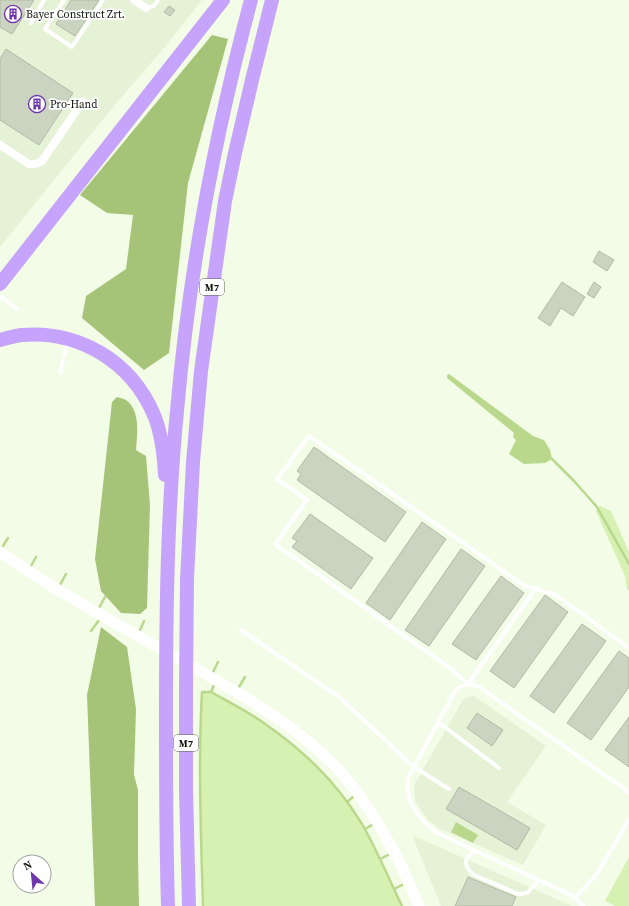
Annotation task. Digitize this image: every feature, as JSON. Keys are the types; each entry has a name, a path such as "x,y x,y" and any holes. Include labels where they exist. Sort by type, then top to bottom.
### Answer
{"highway":[{"path":"0,284 223,0"},
{"name":"M7","path":"168,906 166,658 169,526 177,411 192,280 215,149 251,0"},
{"name":"M7","path":"189,906 186,790 187,579 193,462 201,371 227,194 250,88 272,0"},
{"path":"0,340 27,335 46,335 68,338 87,345 104,354 124,370 148,401 155,417 161,438 164,458 169,526"}],"main road":[{"path":"0,552 65,594 215,679 291,727 338,769 358,793 377,820 391,844 419,906"}],"street":[{"path":"134,0 146,8"},
{"path":"0,145 29,164 38,164 42,161 83,101"}],"lane":[{"path":"30,23 44,0"},
{"path":"64,0 45,29 72,47 103,0"},
{"path":"146,8 154,6 158,0"},
{"path":"0,296 17,309"},
{"path":"60,373 68,338"},
{"path":"468,684 451,669 275,544 307,500 277,479 309,436 525,586 556,595 629,648"},
{"path":"468,684 536,588"},
{"path":"241,630 338,696 414,767 449,789"},
{"path":"583,906 575,898 567,894 437,833 427,825 411,804 407,795 406,786 408,778 455,691 459,687 474,684 479,686 629,793"},
{"path":"438,723 500,768"},
{"path":"575,898 597,874 629,819"},
{"path":"476,851 469,855 466,859 466,866 474,875 518,894 527,893 538,881"}],"shaded area":[{"path":"0,0 202,0 0,247"},
{"path":"212,35 228,39 188,183 169,353 144,370 82,318 86,296 126,269 133,215 107,213 80,195"},
{"path":"449,374 533,436 544,440 550,450 552,459 545,463 524,464 509,454 516,440 513,437 514,433 447,378 447,375"},
{"path":"117,397 126,400 134,410 137,424 136,450 146,456 150,505 147,608 140,614 121,613 101,591 95,559 112,402"},
{"path":"600,506 611,511 629,552 629,590 627,590 625,576 596,511"},
{"path":"101,627 127,647 136,709 134,775 138,790 139,906 95,906 87,695"},
{"path":"202,692 211,692 261,721 291,743 317,767 341,793 362,824 378,854 402,906 203,906 200,772"},
{"path":"474,696 546,746 507,802 546,825 523,865 438,828 428,820 415,801 414,785 464,698"},
{"path":"456,822 478,835 473,843 451,832"},
{"path":"412,835 572,906 441,906"},
{"path":"629,857 629,906 615,906 605,901"}],"building":[{"name":"Bayer Construct Zrt.","path":"0,0 34,0 12,34 0,27"},
{"path":"71,0 99,0 75,36 56,24"},
{"path":"169,6 175,10 170,16 164,12"},
{"name":"Pro-Hand","path":"6,49 73,93 39,145 0,120 0,59"},
{"path":"599,251 614,260 607,271 593,262"},
{"path":"562,282 585,297 573,316 561,308 550,326 538,318"},
{"path":"594,282 601,287 594,298 587,294"},
{"path":"314,447 406,512 385,542 297,480 301,474 297,471"},
{"path":"310,514 373,558 351,589 292,547 297,541 292,538"},
{"path":"422,522 446,539 390,620 366,603"},
{"path":"461,549 485,566 429,646 405,630"},
{"path":"501,576 524,593 476,660 452,644"},
{"path":"545,595 568,612 514,688 490,671"},
{"path":"582,624 606,641 554,713 530,696"},
{"path":"619,651 629,658 629,687 591,740 567,723"},
{"path":"477,713 503,730 492,746 467,728"},
{"path":"629,717 629,767 605,750"},
{"path":"459,787 530,828 517,850 446,809"},
{"path":"468,877 516,897 512,906 455,906"}],"waterway":[{"path":"552,459 597,507 629,564"},
{"path":"3,546 8,538"},
{"path":"31,566 36,557"},
{"path":"60,585 66,574"},
{"path":"99,608 105,597"},
{"path":"91,631 99,620"},
{"path":"140,630 144,621"},
{"path":"213,672 218,662"},
{"path":"239,687 245,677"},
{"path":"211,692 214,685"},
{"path":"203,906 200,772 202,692 211,692 261,721 291,743 317,767 341,793 362,824 378,854 402,906"},
{"path":"347,802 353,797"},
{"path":"365,829 372,825"},
{"path":"380,859 388,855"},
{"path":"394,889 402,885"}],"place":[{"name":"Bayer Construct Zrt.","path":"13,14"},
{"name":"Pro-Hand","path":"37,104"}]}
